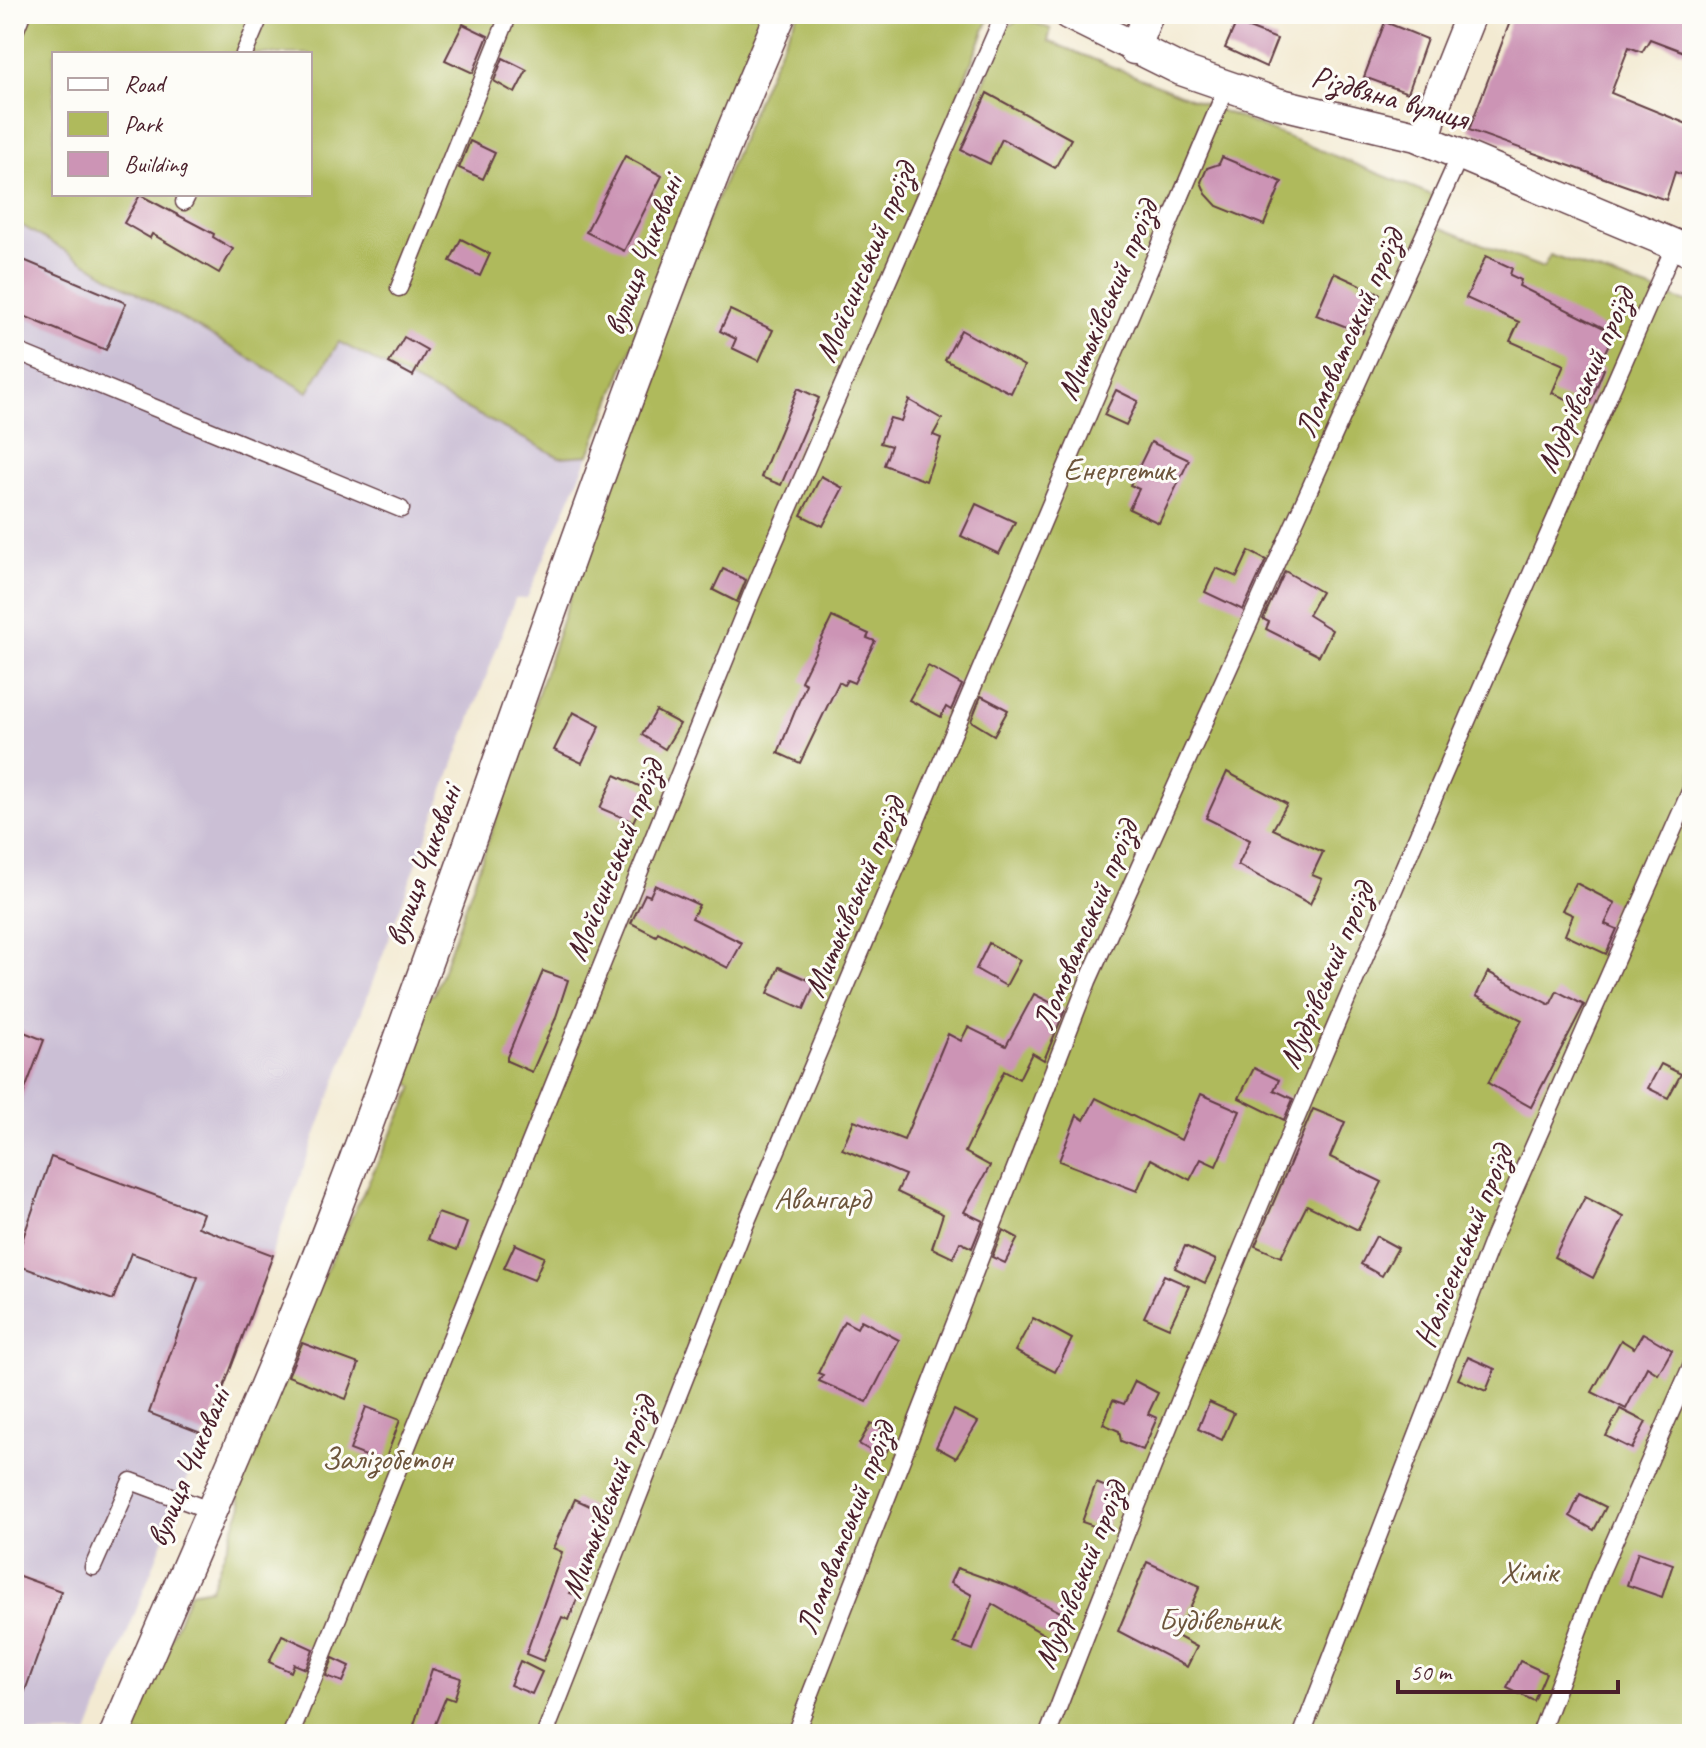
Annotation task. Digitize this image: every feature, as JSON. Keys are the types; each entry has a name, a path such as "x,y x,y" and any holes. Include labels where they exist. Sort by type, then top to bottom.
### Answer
{"street":[{"name":"вулиця Чиковані","path":"115,1734 330,1225 604,462 716,165 781,14"},
{"name":"Різдвяна вулиця","path":"1068,14 1134,49 1227,87 1425,139 1684,249"},
{"path":"1134,49 1148,14"},
{"path":"1425,139 1434,107 1471,14"}],"lane":[{"path":"14,34 22,14"},
{"path":"245,52 261,14"},
{"path":"399,288 509,14"},
{"name":"Мойсинський проїзд","path":"291,1734 751,596 1004,14"},
{"name":"Митьківський проїзд","path":"545,1734 744,1228 1227,87"},
{"name":"Ломоватський проїзд","path":"795,1734 1088,981 1461,153"},
{"name":"Мудрівський проїзд","path":"1048,1734 1106,1581 1337,1016 1684,249"},
{"path":"14,350 401,509"},
{"name":"Налісенський проїзд","path":"1302,1734 1494,1236 1692,787"},
{"path":"1540,1734 1599,1576 1692,1364"},
{"path":"93,1567 131,1481 209,1510"}],"shaded area":[{"path":"14,221 307,392 339,342 559,457 589,455 527,598 515,599 199,1449 88,1734 14,1734"}],"green space":[{"path":"14,14 764,14 589,455 559,457 339,342 308,392 14,221"},
{"path":"798,14 991,14 950,115 965,129 1007,26 1023,18 1051,29 1048,41 1432,195 1436,226 1543,268 1550,255 1692,304 1692,1734 131,1734 190,1592 211,1588 242,1505 235,1488 297,1331 414,1087 402,1079 422,1027 418,1019 427,996 434,994 470,894 642,389 757,101"}],"building":[{"path":"1513,14 1692,14 1692,55 1650,39 1642,52 1629,47 1611,93 1692,126 1692,178 1675,172 1666,200 1469,130"},
{"path":"1385,22 1427,39 1408,93 1364,77"},
{"path":"1236,23 1277,39 1266,67 1225,48"},
{"path":"463,24 488,36 473,73 445,60"},
{"path":"503,58 527,70 515,93 494,81"},
{"path":"987,93 1071,139 1055,168 1002,139 990,164 961,150"},
{"path":"470,141 495,153 483,179 459,168"},
{"path":"625,156 662,176 624,251 586,232"},
{"path":"1222,157 1282,182 1264,225 1217,206 1206,194 1201,182 1207,168 1219,164"},
{"path":"142,196 214,234 213,237 233,249 219,273 152,234 150,238 124,223"},
{"path":"461,239 490,254 480,276 450,261"},
{"path":"14,256 126,303 106,350 14,312"},
{"path":"1486,256 1512,268 1510,275 1521,280 1519,286 1614,333 1598,367 1604,369 1588,408 1552,393 1564,365 1510,341 1519,322 1466,298"},
{"path":"1334,273 1380,294 1362,333 1316,315"},
{"path":"730,310 773,330 759,361 732,348 736,339 720,331"},
{"path":"961,330 1024,366 1011,393 945,360"},
{"path":"404,337 427,350 413,376 389,363"},
{"path":"798,388 819,398 781,485 761,477"},
{"path":"1116,390 1138,401 1126,425 1104,415"},
{"path":"909,400 942,419 933,435 941,438 926,481 884,465 891,446 880,443 890,418 901,421"},
{"path":"1151,442 1189,460 1159,523 1129,509 1139,489 1130,485"},
{"path":"821,476 843,488 823,526 801,515"},
{"path":"976,504 1015,522 999,554 961,536"},
{"path":"1249,551 1266,560 1243,610 1205,592 1216,568 1237,577"},
{"path":"723,569 746,580 737,602 713,590"},
{"path":"1285,571 1321,592 1308,615 1332,630 1319,656 1266,629 1269,622 1263,619"},
{"path":"832,617 869,634 867,638 875,641 854,683 847,680 844,685 839,682 800,763 778,753 806,684 801,681"},
{"path":"928,666 962,685 951,710 946,707 941,717 909,700"},
{"path":"981,696 1008,710 994,735 971,721"},
{"path":"656,711 680,724 665,749 642,735"},
{"path":"573,712 600,726 582,763 554,750"},
{"path":"1227,772 1287,804 1273,829 1323,852 1312,875 1322,879 1310,904 1238,865 1250,840 1206,818"},
{"path":"615,775 648,790 633,822 600,808"},
{"path":"1576,883 1615,903 1605,924 1617,929 1606,954 1565,935 1573,915 1562,910"},
{"path":"655,885 699,905 692,918 742,943 728,968 658,932 656,936 631,923 645,894 650,896"},
{"path":"989,943 1020,960 1006,986 976,969"},
{"path":"779,967 815,983 804,1009 768,993"},
{"path":"543,971 568,980 555,1020 532,1072 507,1061 507,1057"},
{"path":"1488,972 1550,1005 1557,991 1584,1005 1531,1107 1488,1083 1522,1020 1476,996"},
{"path":"1034,994 1065,1010 1044,1060 1032,1053 1019,1079 1004,1071 965,1152 990,1166 964,1212 983,1221 972,1248 960,1242 953,1258 932,1248 943,1214 897,1192 905,1175 842,1149 854,1120 904,1140 948,1034 961,1041 968,1027 1006,1046"},
{"path":"14,1028 44,1040 16,1113 14,1113"},
{"path":"1661,1064 1681,1074 1668,1098 1648,1088"},
{"path":"1254,1068 1279,1080 1274,1090 1293,1099 1284,1120 1239,1098"},
{"path":"1201,1094 1240,1111 1216,1166 1201,1159 1190,1180 1151,1159 1137,1191 1059,1161 1077,1115 1084,1120 1096,1098 1181,1140"},
{"path":"1313,1109 1345,1122 1330,1157 1382,1182 1358,1230 1307,1205 1281,1257 1255,1246"},
{"path":"51,1157 203,1213 198,1227 273,1255 206,1435 149,1413 198,1277 131,1253 113,1300 14,1264"},
{"path":"1585,1197 1624,1217 1593,1278 1554,1257"},
{"path":"438,1213 467,1223 457,1250 428,1239"},
{"path":"1003,1230 1018,1238 1005,1263 992,1257"},
{"path":"1376,1236 1398,1248 1382,1276 1361,1264"},
{"path":"515,1244 544,1257 534,1280 504,1268"},
{"path":"1185,1246 1216,1260 1205,1283 1175,1268"},
{"path":"1164,1275 1189,1286 1169,1328 1144,1317"},
{"path":"1033,1318 1072,1339 1055,1372 1015,1351"},
{"path":"861,1320 899,1340 867,1402 819,1381 823,1375 818,1373 844,1321 857,1328"},
{"path":"1643,1333 1672,1350 1658,1374 1647,1367 1626,1409 1592,1392 1621,1340 1634,1348"},
{"path":"302,1343 359,1364 346,1399 288,1376"},
{"path":"1468,1357 1495,1369 1486,1391 1458,1379"},
{"path":"1135,1381 1158,1393 1148,1414 1157,1418 1143,1450 1121,1441 1119,1431 1103,1424 1113,1400 1124,1404"},
{"path":"1209,1402 1234,1413 1222,1440 1198,1429"},
{"path":"366,1407 400,1420 384,1463 350,1450"},
{"path":"1620,1409 1646,1422 1632,1449 1606,1436"},
{"path":"954,1410 978,1422 956,1458 936,1447"},
{"path":"871,1423 895,1436 883,1458 859,1444"},
{"path":"1096,1483 1119,1492 1105,1530 1082,1522"},
{"path":"1580,1494 1606,1507 1594,1530 1570,1516"},
{"path":"575,1499 607,1514 570,1593 578,1596 569,1620 562,1617 543,1661 526,1654 562,1552 553,1548"},
{"path":"1638,1552 1673,1564 1662,1597 1627,1585"},
{"path":"1147,1562 1200,1586 1177,1636 1197,1647 1187,1667 1118,1631"},
{"path":"957,1568 1016,1589 1070,1617 1057,1642 992,1604 973,1650 954,1643 972,1595 950,1583"},
{"path":"14,1574 61,1591 17,1713 14,1712"},
{"path":"282,1635 313,1649 306,1669 294,1664 291,1672 269,1662"},
{"path":"333,1658 350,1666 343,1682 326,1676"},
{"path":"520,1661 542,1672 532,1694 510,1685"},
{"path":"1520,1661 1546,1673 1534,1701 1507,1688"},
{"path":"432,1669 461,1678 454,1700 446,1697 431,1734 411,1734"}],"park label":[{"name":"Енергетик","path":"1119,469"},
{"name":"Авангард","path":"822,1198"},
{"name":"Залізобетон","path":"387,1458"},
{"name":"Хімік","path":"1529,1571"},
{"name":"Будівельник","path":"1219,1619"}]}
